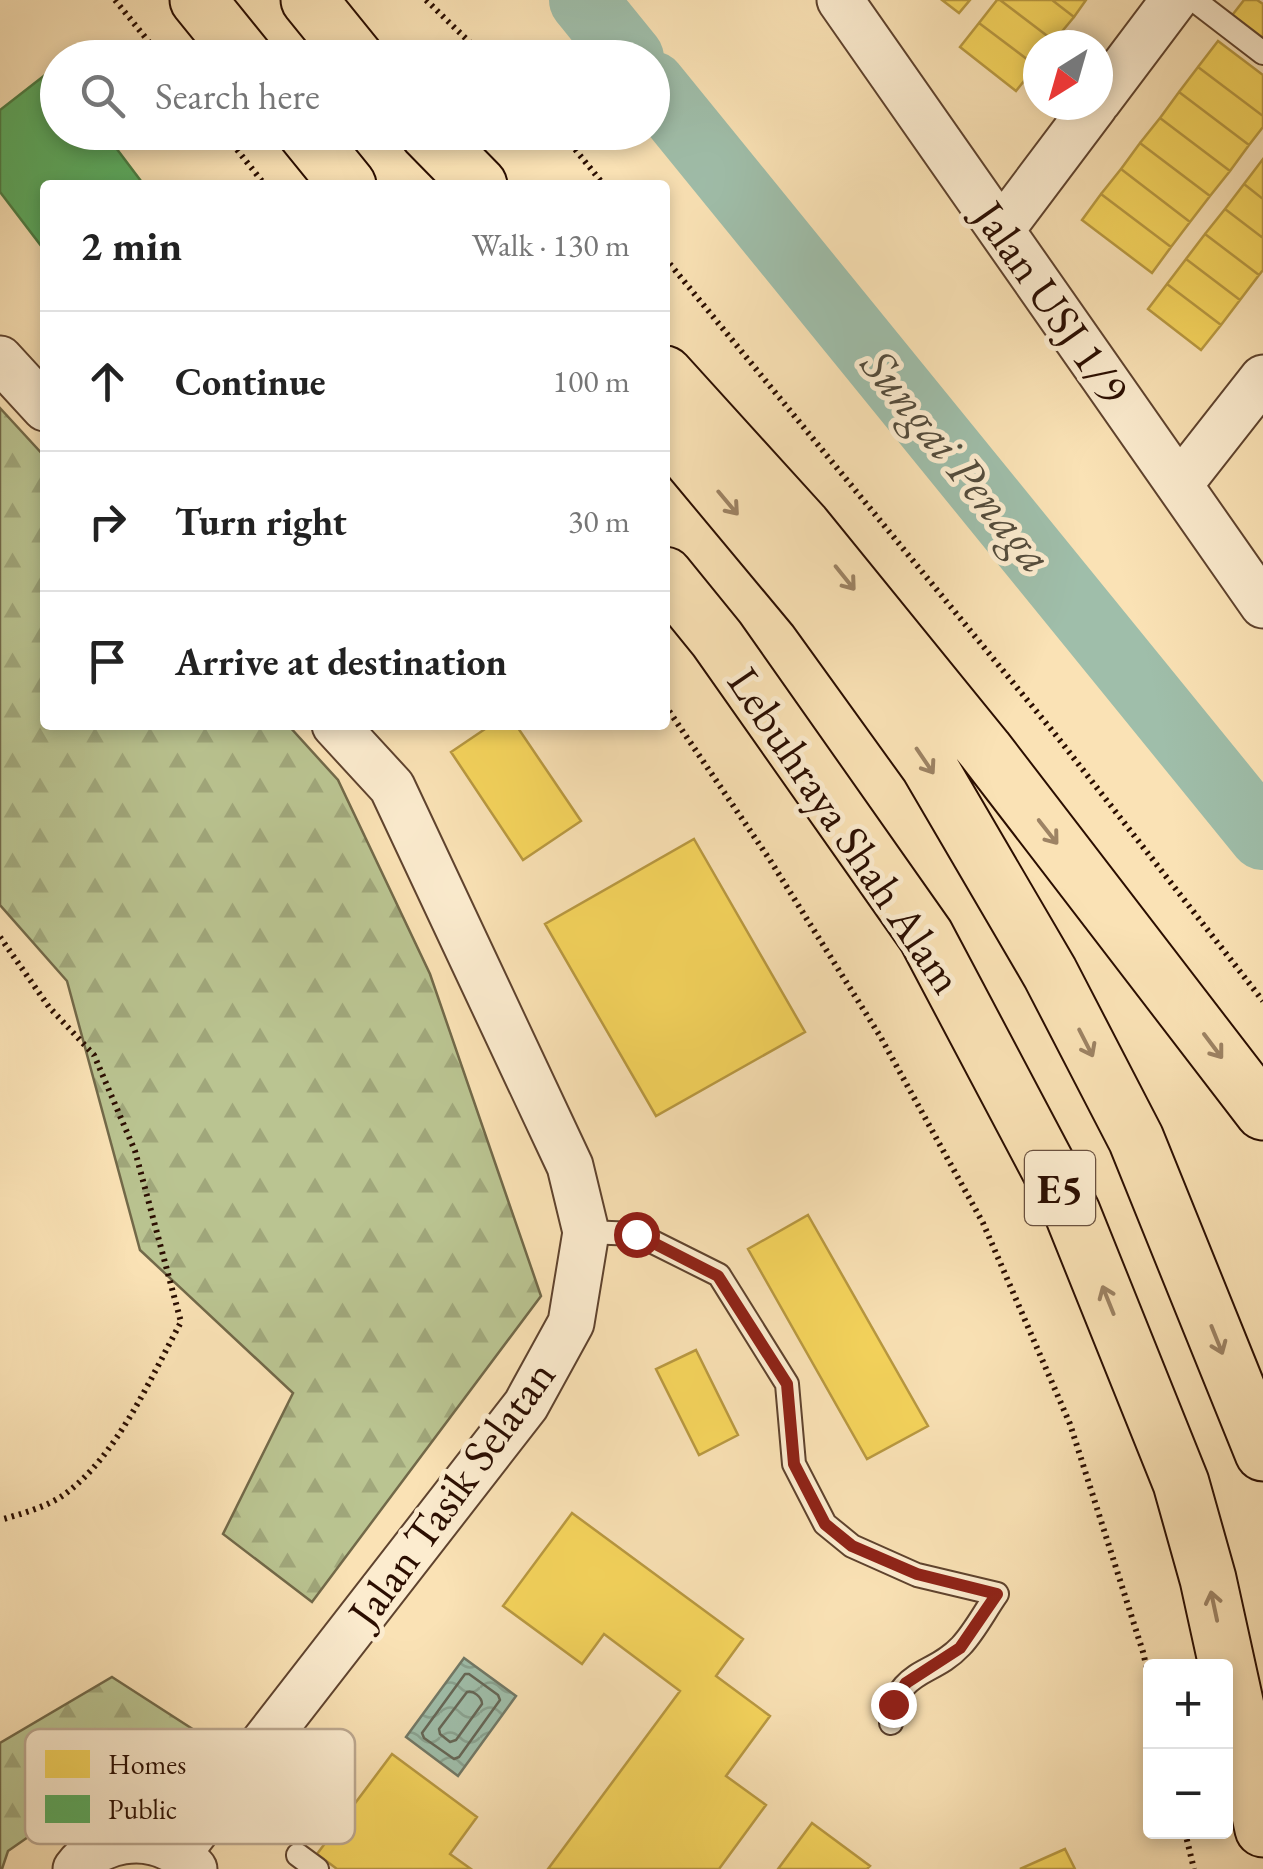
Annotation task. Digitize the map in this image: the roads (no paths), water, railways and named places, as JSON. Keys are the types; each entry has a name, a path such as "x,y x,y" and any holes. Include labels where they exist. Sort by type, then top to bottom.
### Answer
{"highway":[{"path":"198,0 230,40"},
{"path":"309,0 341,40"},
{"path":"320,150 344,180"},
{"path":"433,150 458,180"},
{"path":"444,150 474,180"},
{"path":"670,380 803,526 948,705 1263,1112"},
{"name":"Lebuhraya Shah Alam","path":"670,434 816,608 930,766 1040,956 1136,1139 1263,1453"},
{"name":"Lebuhraya Shah Alam","path":"670,581 716,638 926,936 1072,1212 1181,1483 1208,1578 1261,1829"}],"street":[{"name":"Jalan USJ 1/9","path":"840,0 1263,605"},
{"path":"1113,82 1174,0"},
{"path":"1002,230 1084,120"},
{"path":"0,359 40,403"},
{"path":"1179,485 1263,378"},
{"name":"Jalan Tasik Selatan","path":"284,1729 526,1405 571,1323 586,1232 570,1166 392,787 340,730"},
{"path":"76,1869 81,1861 111,1844"},
{"path":"157,1844 186,1861"}],"lane":[{"path":"1194,0 1263,52"},
{"path":"586,1232 636,1234 718,1276 787,1384 794,1464 825,1524 852,1546 917,1574 997,1594 960,1648 906,1683 893,1704 891,1723"}],"water":[{"path":"464,1658 516,1696 458,1776 406,1737"}],"waterway":[{"name":"Sungai Penaga","path":"583,0 615,40"},
{"name":"Sungai Penaga","path":"670,107 1263,836"}]}
